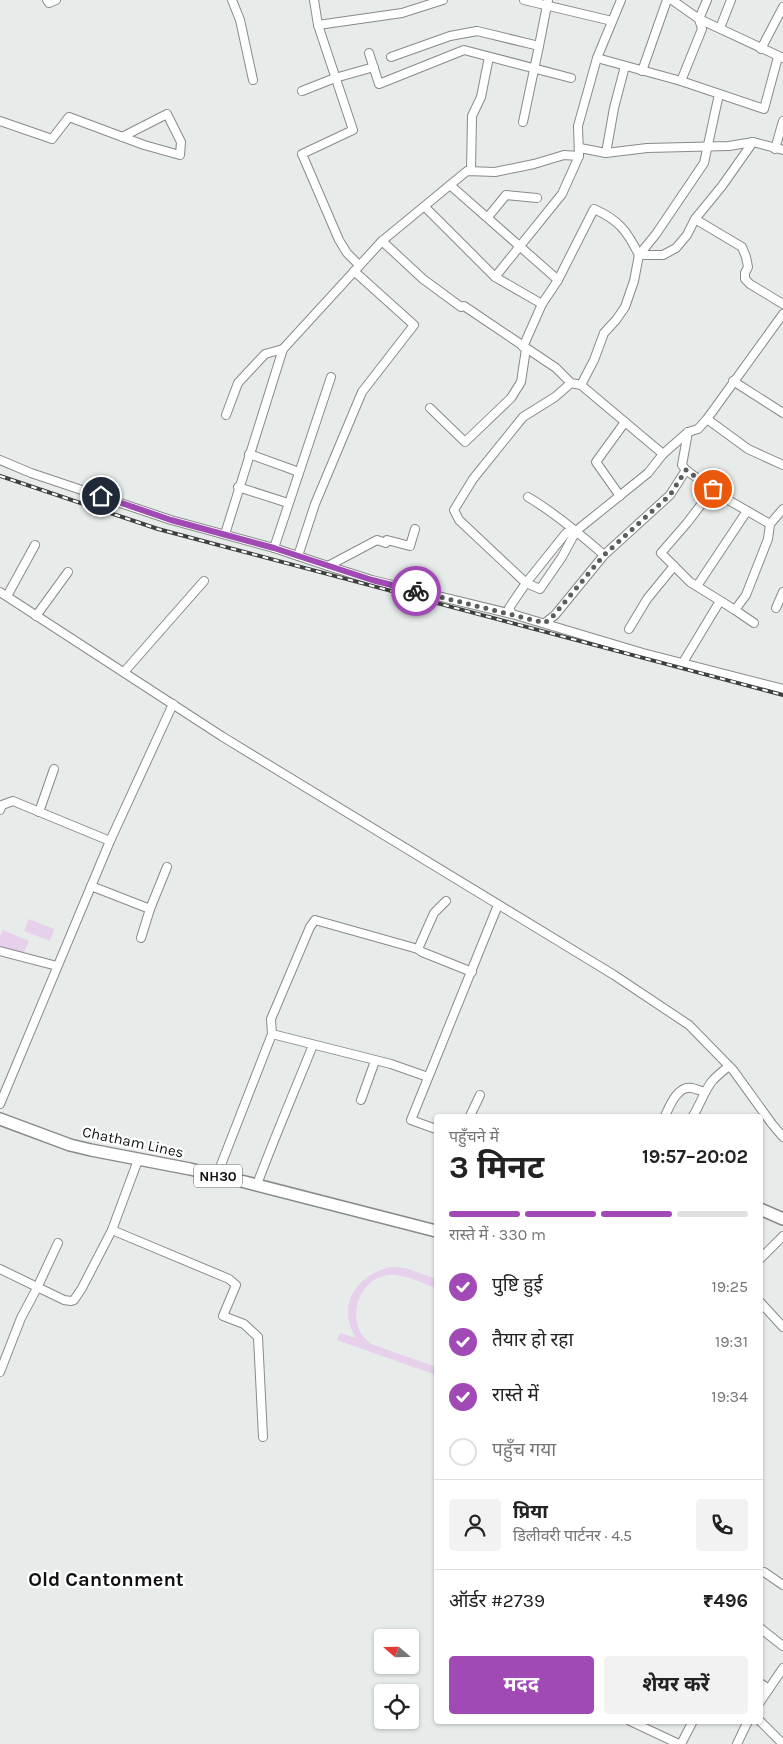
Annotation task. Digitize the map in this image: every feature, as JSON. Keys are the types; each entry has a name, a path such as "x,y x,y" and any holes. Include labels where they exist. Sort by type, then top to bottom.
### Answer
{"highway":[{"name":"Chatham Lines","path":"0,1112 58,1133 434,1230"},
{"name":"Chatham Lines","path":"0,1119 70,1145 138,1160 219,1170 434,1223"},
{"path":"763,1202 783,1211"},
{"path":"763,1210 783,1219"}],"street":[{"path":"47,0 49,3 56,0"},
{"path":"232,0 240,20 253,80"},
{"path":"298,556 315,504 362,392 414,325 356,268 339,240 302,154 353,130 318,24 314,0"},
{"path":"318,24 402,13 443,0"},
{"path":"524,0 548,3 612,21"},
{"path":"496,277 562,194 580,152 578,126 597,58 621,0"},
{"path":"642,70 667,0"},
{"path":"597,58 681,81 764,109 780,57 699,19 672,0"},
{"path":"681,81 702,29 699,19 706,0"},
{"path":"720,28 731,0"},
{"path":"522,122 548,3"},
{"path":"761,49 783,7"},
{"path":"391,57 450,36 477,31 539,46"},
{"path":"369,53 379,84 460,50 571,78"},
{"path":"471,171 472,116 481,97 489,57"},
{"path":"606,153 614,108 625,66"},
{"path":"302,90 374,67"},
{"path":"581,385 594,360 604,333 625,306 634,281 639,256 704,163 720,94"},
{"path":"0,121 52,139 68,116 122,137 144,145 180,155 181,142 167,114 122,137"},
{"path":"225,534 238,487 283,349 382,241 467,171 495,172 580,152 606,153 647,148 753,142 779,150 783,121"},
{"path":"639,256 663,255 676,248 687,235 695,219 722,186 753,142"},
{"path":"450,184 558,280"},
{"path":"488,217 506,195 537,198"},
{"path":"425,207 496,277 542,304"},
{"path":"430,408 465,442 511,398 520,382 524,348 542,304 558,280 594,209 610,218 628,234 639,256"},
{"path":"695,219 742,247 748,267 745,279 755,288 783,304"},
{"path":"382,241 423,279 556,368 571,383 581,385 664,454"},
{"path":"571,383 555,398 523,417 473,479 454,510 459,520 526,584 540,590 562,557 576,531 648,472 688,432 698,429 707,419 783,314"},
{"path":"226,415 238,383 265,354 283,349"},
{"path":"274,548 331,377"},
{"path":"733,381 783,413"},
{"path":"707,419 748,449 783,465"},
{"path":"620,496 596,462 625,422"},
{"path":"688,432 682,465 686,470 723,498 770,524"},
{"path":"249,454 299,472"},
{"path":"0,460 31,473 171,520 274,548 372,580 512,614 682,664 783,689"},
{"path":"545,623 554,615 604,555 670,495 686,470"},
{"path":"238,487 288,503"},
{"path":"713,489 661,553 690,582 754,623"},
{"path":"528,497 576,531 604,555"},
{"path":"735,610 746,595 768,539 770,524 783,509"},
{"path":"697,586 747,511"},
{"path":"328,566 377,540 386,543 387,540 410,546 415,529"},
{"path":"512,614 509,608 526,584 566,533 576,531"},
{"path":"35,545 2,595 223,737 614,975 689,1025 729,1066 783,1137"},
{"path":"629,629 647,599 674,566"},
{"path":"36,616 68,572"},
{"path":"124,672 204,581"},
{"path":"776,608 783,592"},
{"path":"682,664 720,601"},
{"path":"0,1104 110,841 173,704"},
{"path":"38,812 54,769"},
{"path":"0,810 2,805 13,801 110,841"},
{"path":"141,938 150,909 167,867"},
{"path":"91,886 150,909"},
{"path":"418,949 434,913 446,901"},
{"path":"434,1128 410,1120 498,905"},
{"path":"219,1170 272,1034 271,1019 310,927 315,920 418,949 472,972"},
{"path":"0,951 57,966"},
{"path":"272,1034 390,1064 428,1077"},
{"path":"259,1179 313,1045"},
{"path":"360,1100 375,1061"},
{"path":"694,1114 713,1080 729,1066"},
{"path":"666,1114 680,1091 691,1088 705,1092"},
{"path":"471,1114 480,1095"},
{"path":"0,1268 64,1300 74,1300 112,1230 138,1160"},
{"path":"112,1230 229,1279 236,1285 223,1316 244,1324 258,1337 263,1437"},
{"path":"763,1256 783,1236"},
{"path":"0,1372 21,1318 58,1242"},
{"path":"763,1305 783,1327"},
{"path":"764,1572 783,1585"},
{"path":"763,1630 783,1646"},
{"path":"763,1698 783,1668"},
{"path":"763,1685 769,1689"},
{"path":"637,1724 680,1744 691,1724"},
{"path":"737,1744 747,1724"},
{"path":"763,1724 783,1744"}],"shaded area":[{"path":"29,919 54,929 50,941 24,931"},
{"path":"3,930 29,941 22,956 0,946 0,936"},
{"path":"390,1267 405,1268 434,1278 434,1287 400,1275 379,1277 365,1288 356,1312 360,1331 371,1344 434,1366 434,1374 337,1340 340,1333 356,1338 350,1326 349,1303 359,1285 378,1271"}],"railway":[{"path":"0,476 158,529 783,695"}],"way so far":[{"path":"416,591 545,623 554,615 604,555 670,495 686,470 713,489"}],"district":[{"name":"Old Cantonment","path":"106,1579"}],"route":[{"path":"101,496 171,520 202,527 372,580 416,591"}]}
